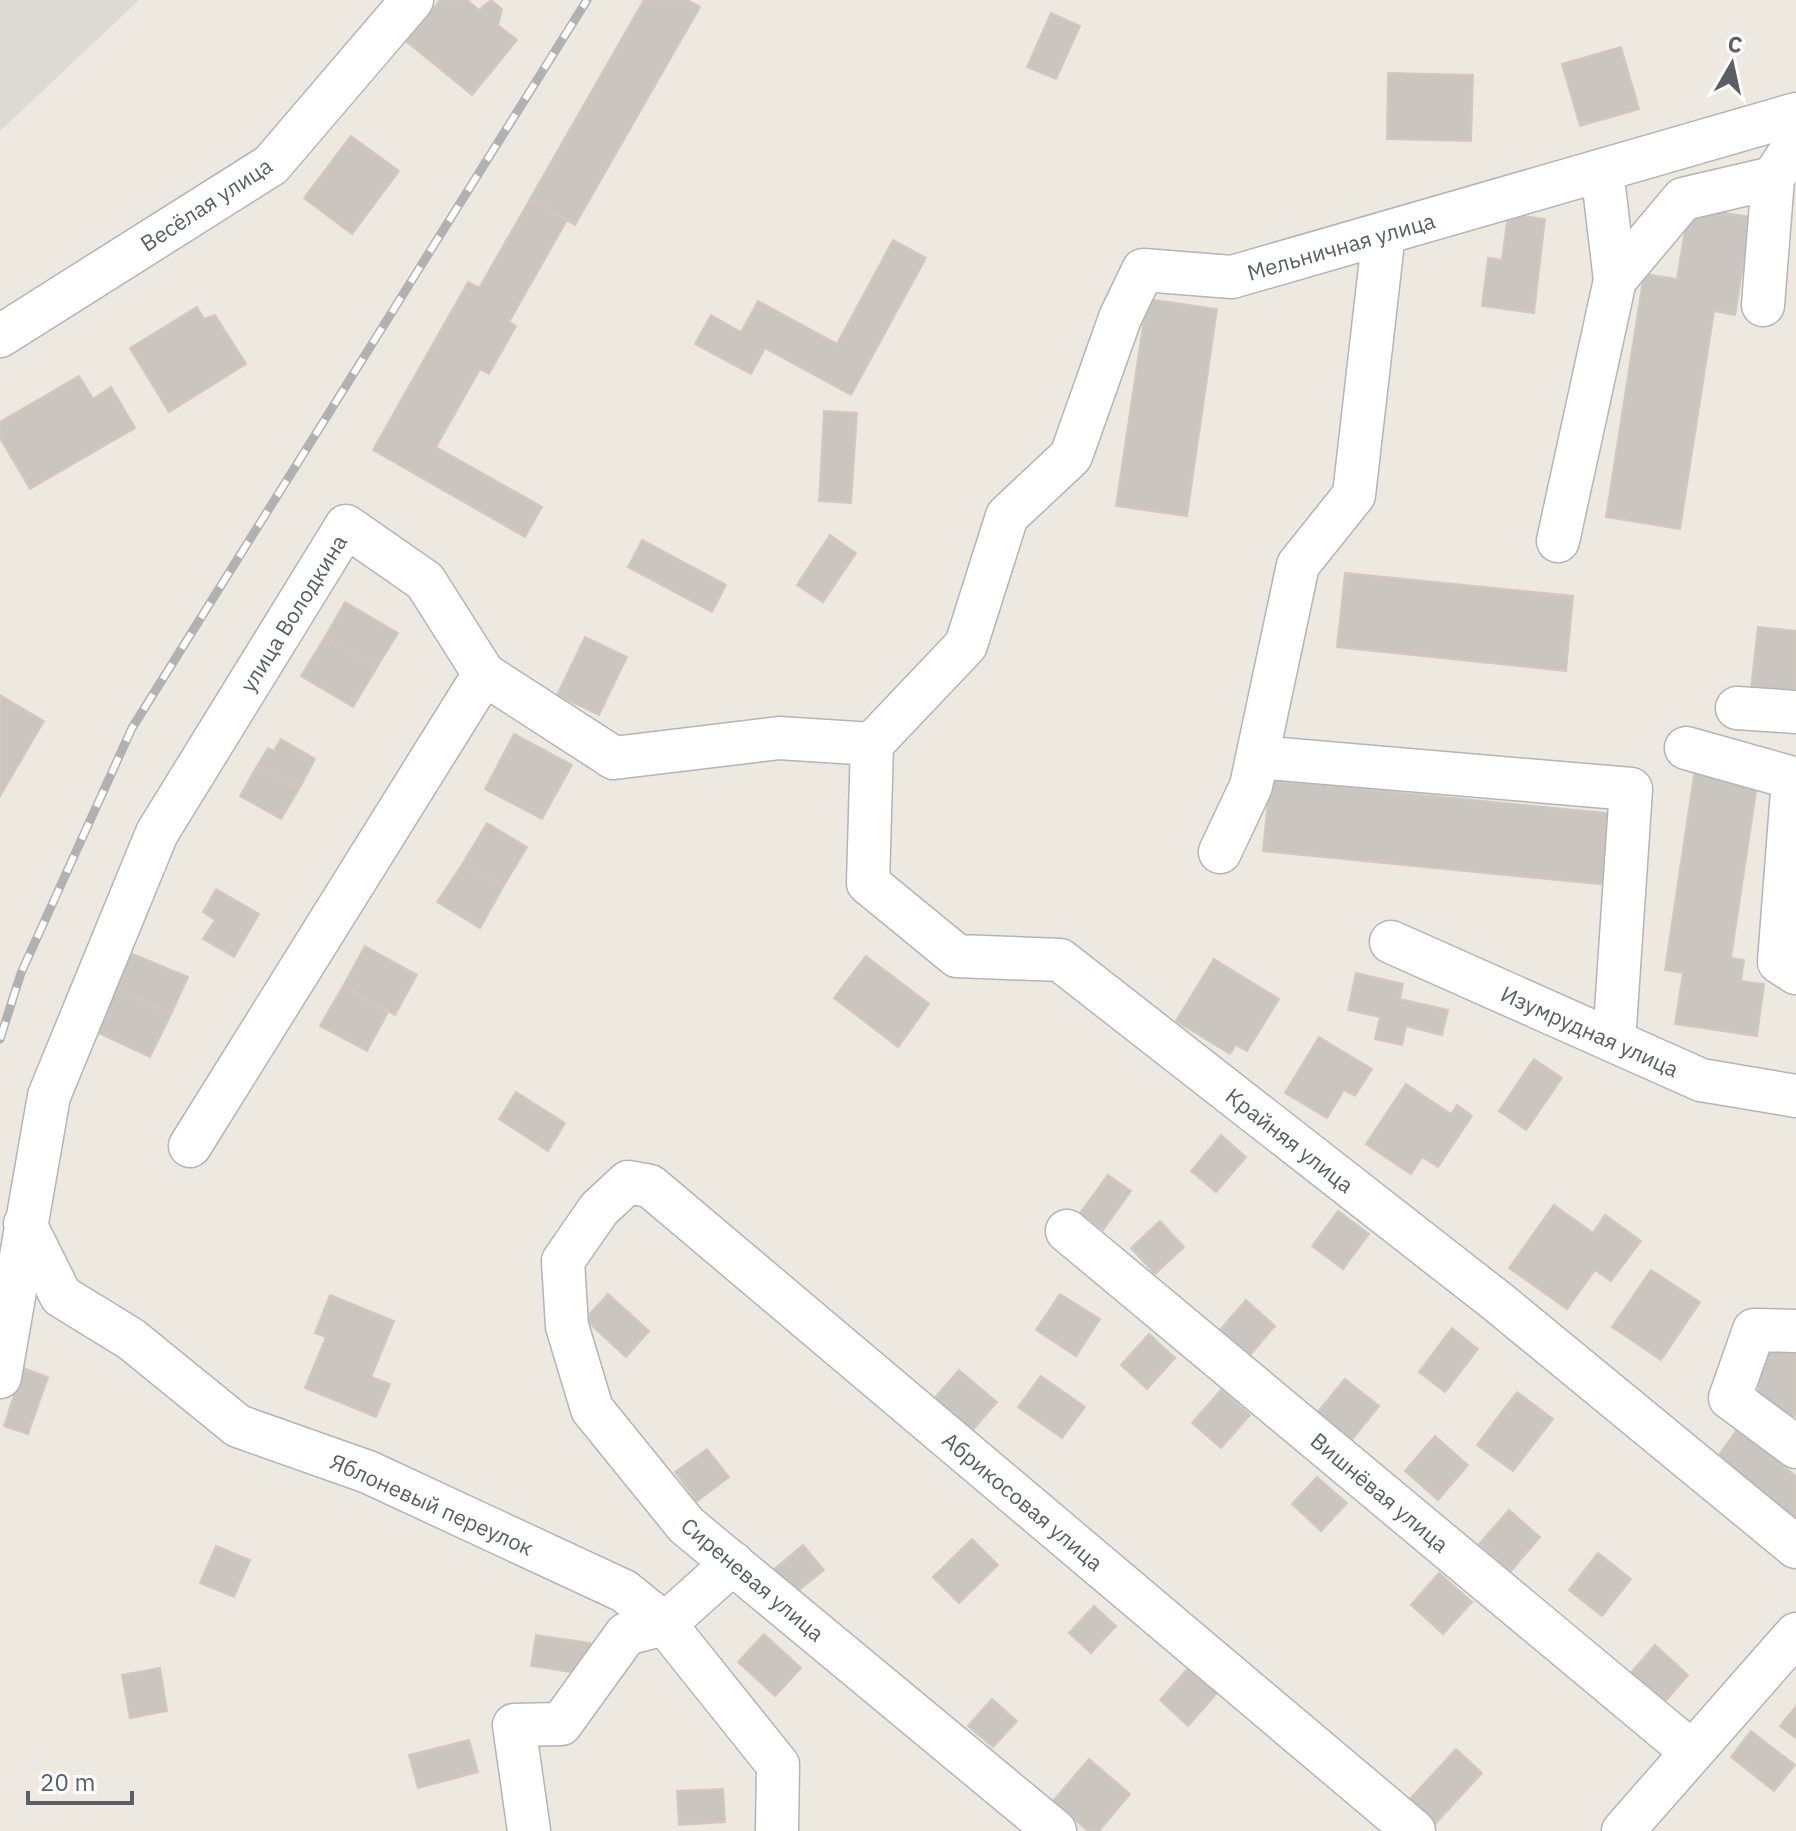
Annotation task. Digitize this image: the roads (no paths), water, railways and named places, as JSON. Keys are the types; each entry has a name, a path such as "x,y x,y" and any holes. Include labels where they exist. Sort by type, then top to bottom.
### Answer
{"street":[{"name":"Весёлая улица","path":"0,336 271,165 412,0"},
{"name":"Мельничная улица","path":"872,744 966,645 1007,516 1071,456 1120,318 1143,270 1232,277 1384,233 1604,182 1796,114"},
{"path":"1763,305 1773,178 1796,143"},
{"path":"1615,280 1683,199 1773,178"},
{"path":"1604,182 1670,215"},
{"path":"1558,541 1615,280 1604,182"},
{"path":"1220,852 1251,786 1298,565 1354,495 1384,233"},
{"name":"улица Володкина","path":"25,1224 49,1096 157,833 346,526 425,581 484,674 614,758 779,738 872,744"},
{"path":"190,1146 484,674"},
{"path":"1737,708 1796,712"},
{"name":"Крайняя улица","path":"872,744 868,883 957,956 1060,960 1498,1302 1796,1547"},
{"path":"1686,748 1793,778 1779,962 1796,973"},
{"path":"1257,757 1631,789 1614,1041"},
{"name":"Изумрудная улица","path":"1391,942 1701,1080 1796,1096"},
{"name":"Сиреневая улица","path":"628,1182 599,1209 563,1261 567,1326 592,1409 686,1525 1055,1831"},
{"name":"Абрикосовая улица","path":"628,1182 650,1186 1414,1831"},
{"path":"0,1377 25,1224"},
{"name":"Яблоневый переулок","path":"25,1224 61,1296 131,1339 238,1426 368,1472 624,1591 665,1624 778,1765 777,1831"},
{"name":"Вишнёвая улица","path":"1067,1231 1692,1752"},
{"path":"1796,1331 1754,1330 1730,1398 1796,1447"},
{"path":"529,1831 514,1725 561,1724 626,1634 665,1624 733,1563"},
{"path":"1623,1831 1796,1634"}],"railway":[{"path":"0,1039 21,973 132,728 587,0"}]}
